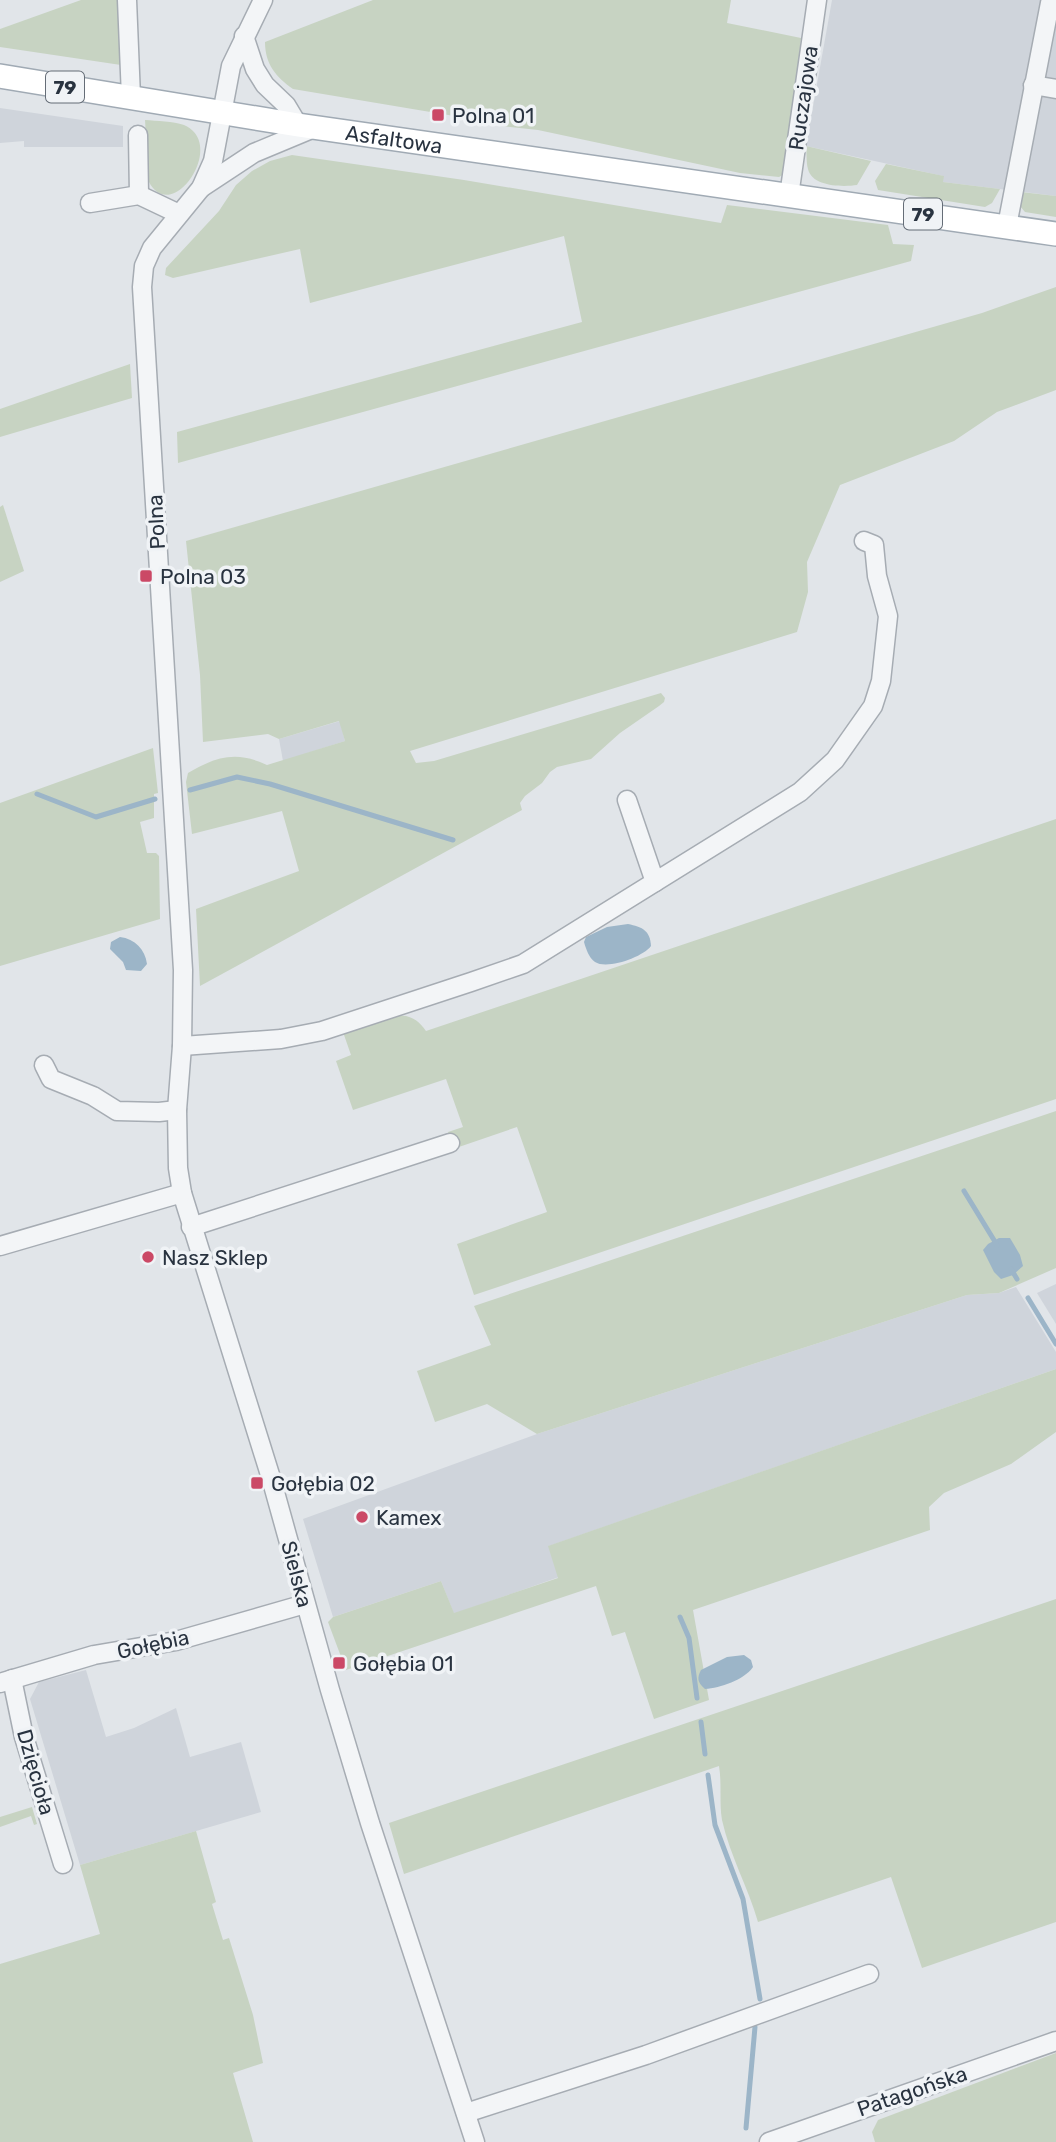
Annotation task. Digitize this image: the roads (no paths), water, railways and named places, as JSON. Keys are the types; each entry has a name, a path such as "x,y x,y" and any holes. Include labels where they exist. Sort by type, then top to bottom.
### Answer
{"main road":[{"name":"Asfaltowa","path":"0,76 306,127 789,196"},
{"name":"79","path":"789,196 1056,234"}],"street":[{"path":"127,0 131,97"},
{"name":"Polna","path":"184,997 142,287 144,266 152,248 201,188 216,151 231,66 263,0"},
{"name":"Ruczajowa","path":"789,196 817,0"},
{"path":"1007,226 1050,3"},
{"path":"201,188 254,153 306,127 265,85 255,69 244,36"},
{"path":"1033,85 1056,89"},
{"path":"138,135 139,195"},
{"path":"89,204 139,195 179,214"},
{"path":"182,1046 281,1039 322,1031 523,964 800,792 835,760 873,706 881,681 888,616 877,576 874,545 864,541"},
{"path":"627,800 655,882"},
{"name":"Sielska","path":"184,997 177,1110 178,1168 182,1193 271,1478 370,1823 475,2142"},
{"path":"44,1065 51,1079 93,1096 117,1111 177,1110"},
{"path":"191,1227 450,1143"},
{"path":"0,1246 182,1193"},
{"name":"Gołębia","path":"6,1681 94,1656 176,1641 305,1604"},
{"name":"Dzięcioła","path":"6,1681 62,1864"},
{"path":"466,2113 646,2056 869,1974"},
{"name":"Patagońska","path":"769,2142 1056,2041"}],"water":[{"path":"628,924 644,930 649,936 651,946 641,954 624,961 608,964 595,962 584,942 586,937 607,927"},
{"path":"120,937 135,942 142,949 147,964 141,971 126,970 123,962 110,949 111,942"},
{"path":"999,1238 1010,1238 1023,1266 1013,1275 1001,1279 994,1272 983,1250"},
{"path":"744,1655 751,1660 753,1667 744,1676 711,1688 705,1689 700,1684 698,1678 701,1670 727,1657"}],"waterway":[{"path":"190,790 237,777 270,784 453,840"},
{"path":"37,794 96,817 155,799"},
{"path":"964,1191 997,1245"},
{"path":"1011,1269 1017,1279"},
{"path":"1028,1298 1056,1344"},
{"path":"680,1617 689,1638 697,1698"},
{"path":"701,1722 705,1754"},
{"path":"708,1775 715,1825 743,1899 760,1999"},
{"path":"746,2128 755,2027"}],"place":[{"name":"Polna 01","path":"438,115"},
{"name":"Polna 03","path":"146,576"},
{"name":"Nasz Sklep","path":"148,1257"},
{"name":"Gołębia 02","path":"257,1483"},
{"name":"Kamex","path":"362,1517"},
{"name":"Gołębia 01","path":"339,1663"}]}
